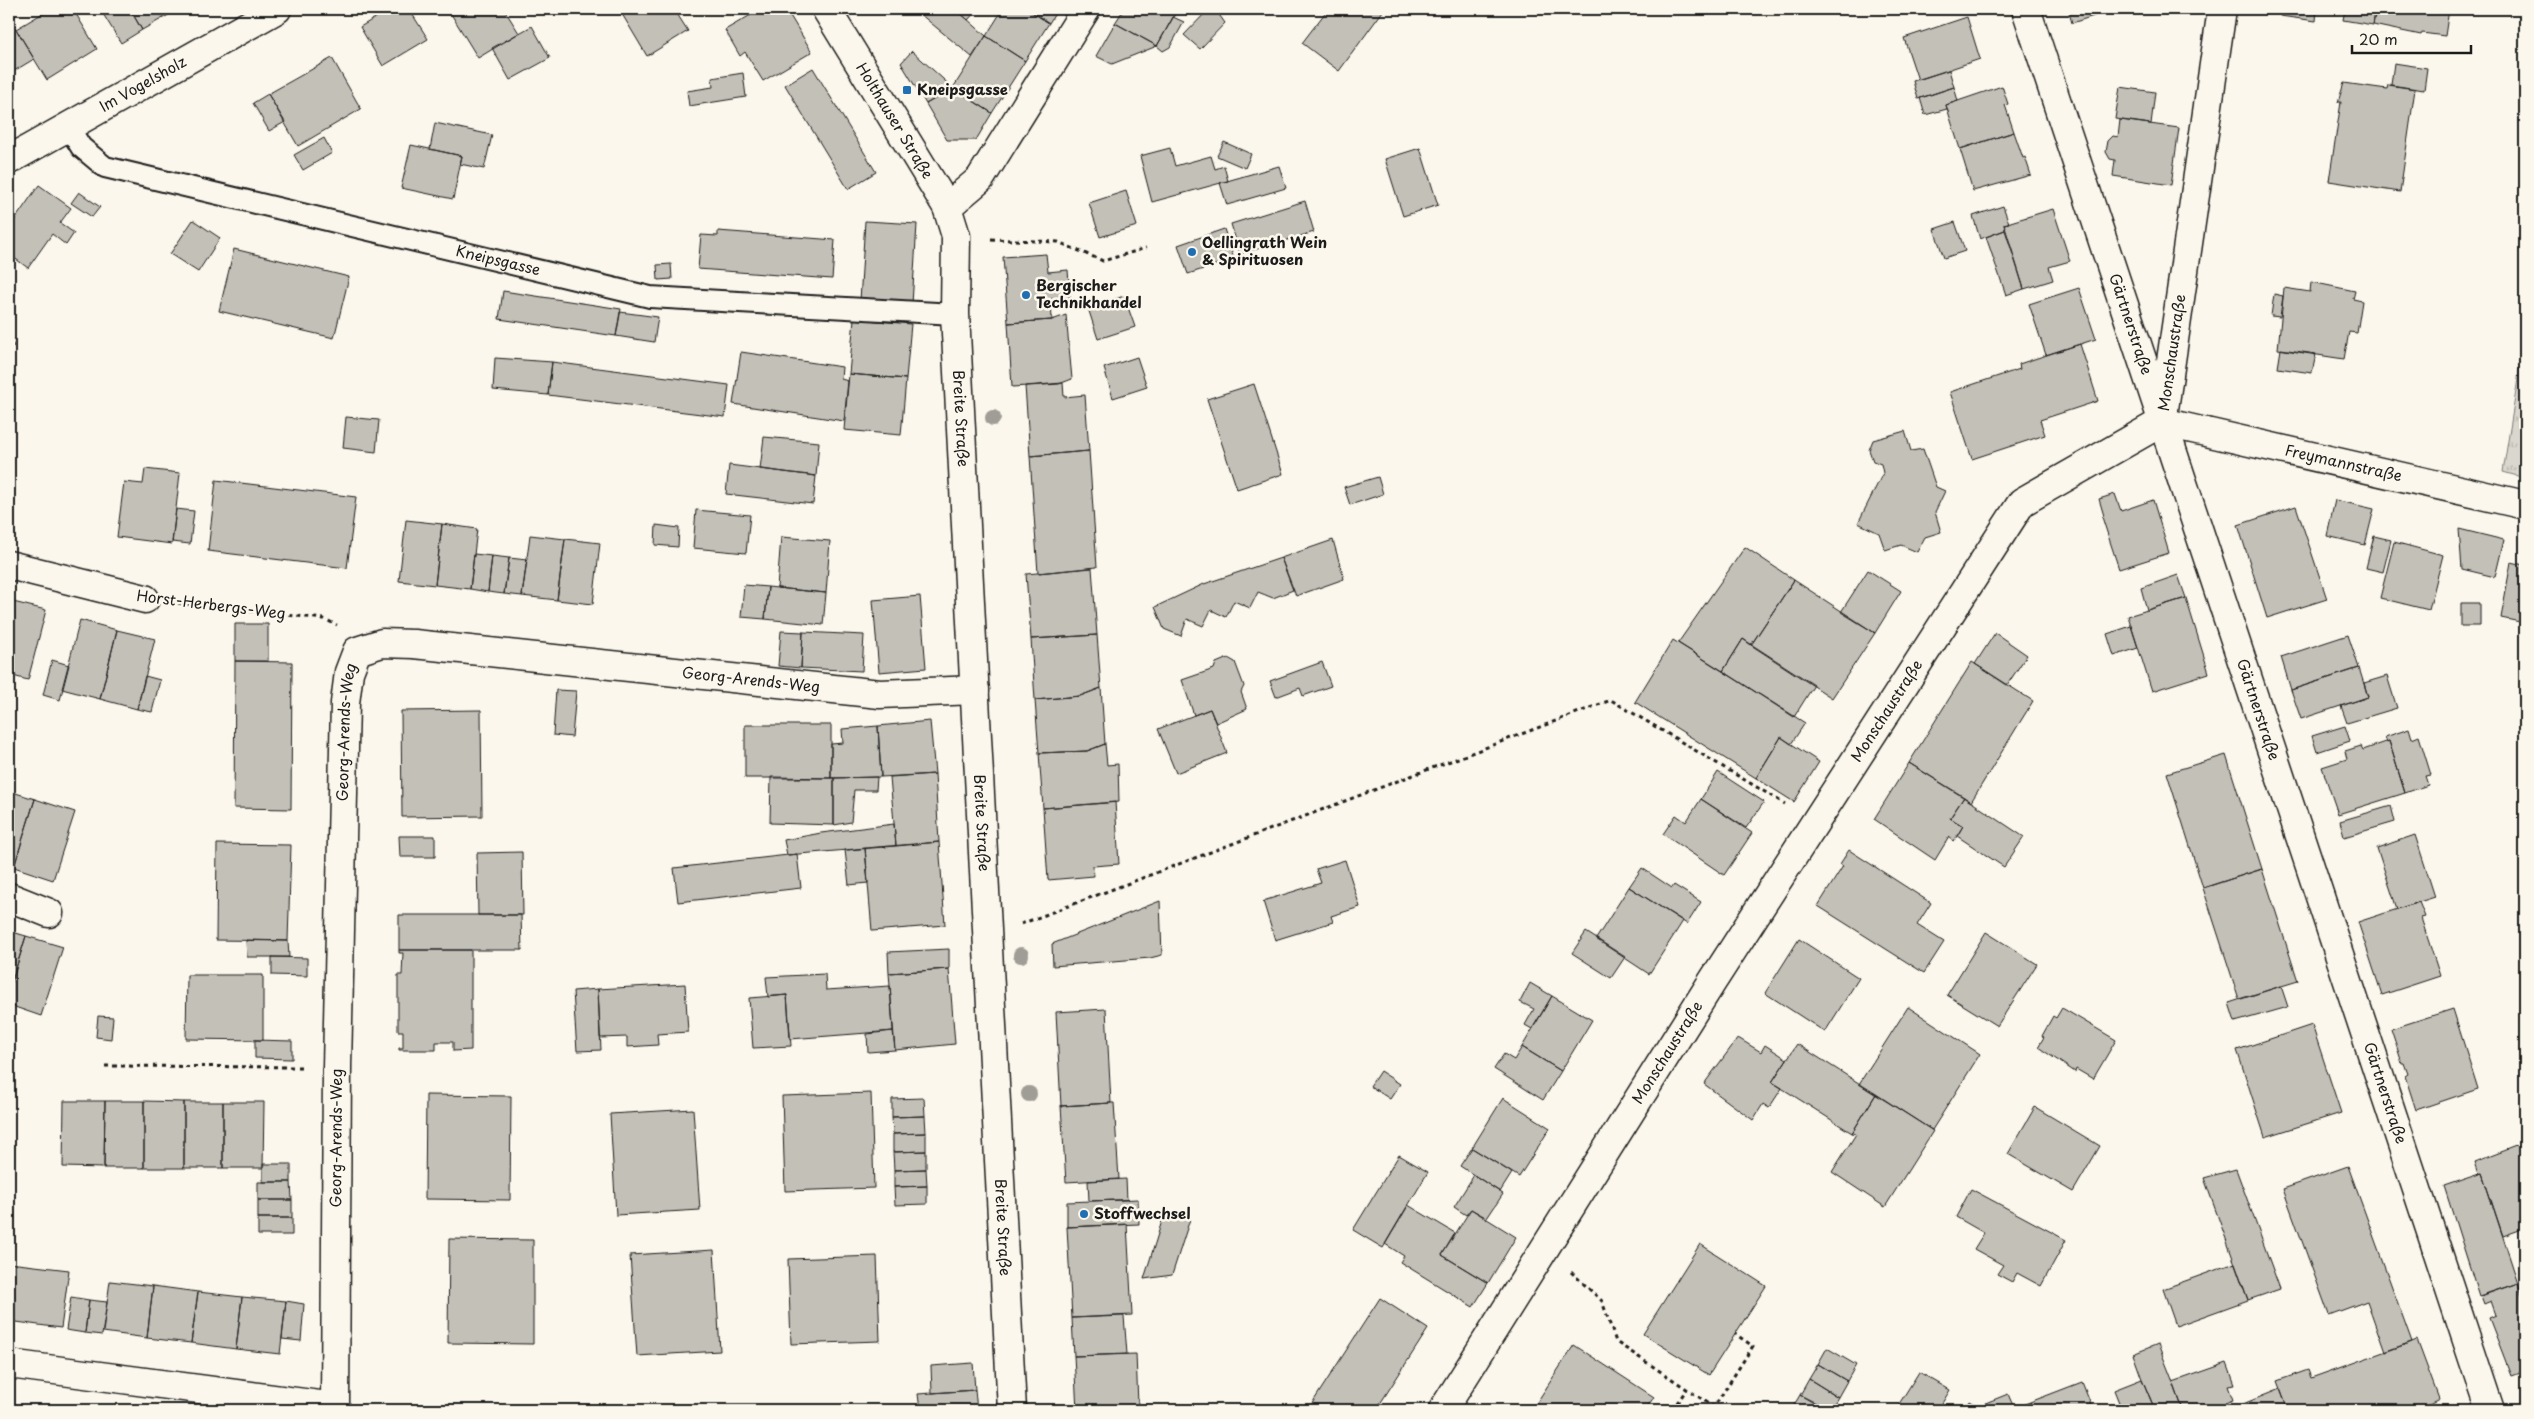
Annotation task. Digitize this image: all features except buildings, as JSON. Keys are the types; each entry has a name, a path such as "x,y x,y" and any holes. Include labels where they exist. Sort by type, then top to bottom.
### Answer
{"street":[{"name":"Im Vogelsholz","path":"9,160 277,9"},
{"name":"Holthauser Straße","path":"826,9 947,207 956,236"},
{"path":"947,207 980,179 1086,9"},
{"name":"Gärtnerstraße","path":"2026,9 2490,1410"},
{"name":"Monschaustraße","path":"1443,1410 1712,982 2022,502 2162,422 2222,9"},
{"name":"Breite Straße","path":"956,236 955,314 1012,1410"},
{"name":"Freymannstraße","path":"2162,422 2525,505"},
{"name":"Horst-Herbergs-Weg","path":"9,565 145,599"},
{"name":"Georg-Arends-Weg","path":"9,1364 335,1408 337,1067 348,680 357,651 382,643 414,644 880,694 975,690"},
{"path":"9,897 49,913"}],"lane":[{"name":"Kneipsgasse","path":"68,126 81,147 105,167 650,297 955,314"}],"path":[{"path":"956,236 1058,242 1103,260 1146,248"},
{"name":"Horst-Herbergs-Weg","path":"145,599 324,619 382,643"},
{"path":"986,938 1611,700 1816,822"},
{"path":"105,1066 337,1067"},
{"path":"1545,1248 1602,1301 1616,1342 1714,1406 1753,1346 1735,1334"},
{"path":"1672,1410 1687,1389"}],"green space":[{"path":"2525,335 2525,478 2503,472"}],"place":[{"name":"Kneipsgasse","path":"907,90"},
{"name":"Oellingrath Wein & Spirituosen","path":"1192,252"},
{"name":"Bergischer Technikhandel","path":"1026,295"},
{"name":"Stoffwechsel","path":"1084,1214"}]}
